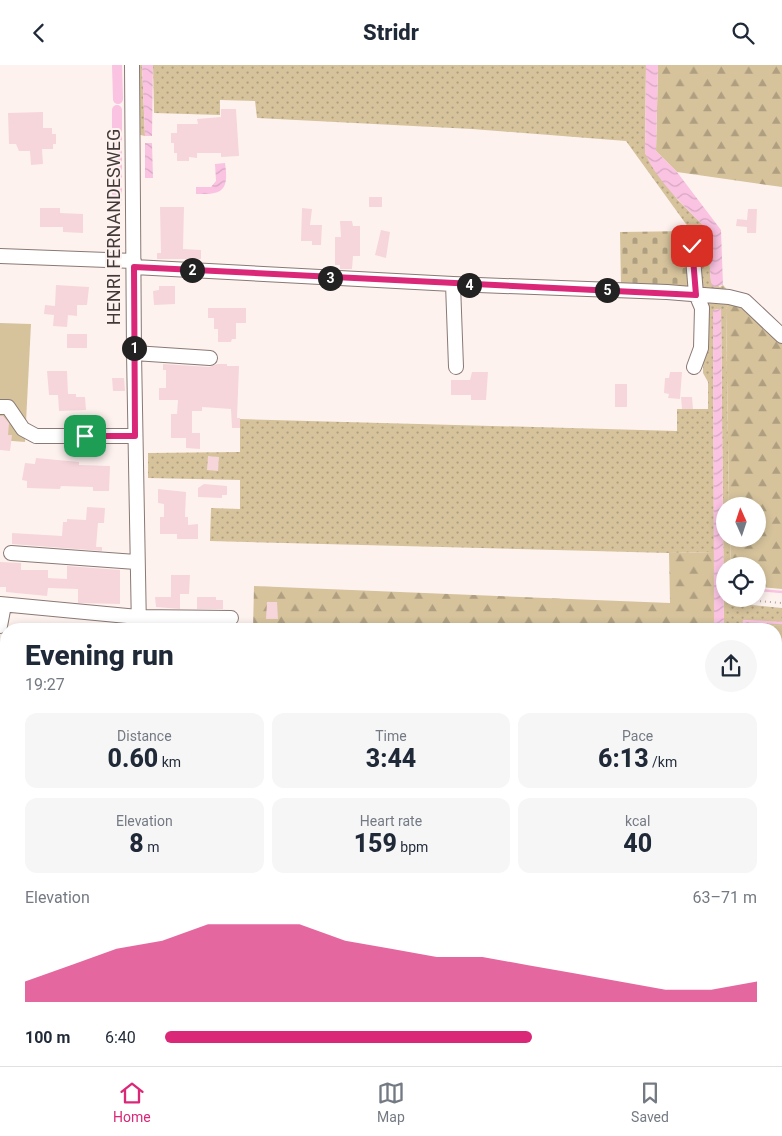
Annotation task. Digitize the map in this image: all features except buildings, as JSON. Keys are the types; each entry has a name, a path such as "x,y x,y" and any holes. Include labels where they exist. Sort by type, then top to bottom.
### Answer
{"street":[{"name":"HENRI FERNANDESWEG","path":"132,65 136,562 139,623"},
{"path":"692,246 696,295 702,307 700,352 694,367"},
{"path":"0,256 453,284 729,297 745,301 758,311 782,336"},
{"path":"453,284 456,367"},
{"path":"134,353 210,358"},
{"path":"0,407 8,407 23,429 36,436 135,436"},
{"path":"11,553 136,562"},
{"path":"0,623 2,605 139,623 231,618"}],"path":[{"path":"766,602 782,603"}],"green space":[{"path":"135,65 142,65 145,136 136,134"},
{"path":"153,65 646,65 645,153 677,199 707,229 711,282 720,287 723,285 730,293 696,291 691,231 626,141 472,129 257,118 255,101 220,100 220,115 154,113"},
{"path":"658,65 782,65 782,187 677,172 656,151"},
{"path":"691,231 696,291 621,286 620,232"},
{"path":"704,297 729,304 726,309 729,497 723,497 721,309 713,310 714,552 669,553 210,541 211,508 240,509 240,480 148,478 148,453 240,452 240,419 677,431 677,409 708,409 708,382 703,373"},
{"path":"729,303 739,305 782,340 782,589 766,588 766,557 731,557 730,547 766,547 766,497 729,497 726,309"},
{"path":"0,323 31,324 25,442 0,440"},
{"path":"723,547 730,547 731,557 723,557"},
{"path":"714,552 714,623 253,623 254,586 670,603 669,553"},
{"path":"724,607 782,608 782,623 724,623"}],"water":[{"path":"142,65 153,65 152,136 145,136"},
{"path":"646,65 658,65 656,151 677,172 721,230 723,285 713,287 711,282 707,229 664,183 645,153"},
{"path":"145,143 152,143 153,178 145,178"},
{"path":"225,163 226,179 222,189 218,192 196,194 196,187 211,187 216,181 215,164"},
{"path":"721,309 723,497 716,497 716,547 723,547 723,557 716,557 716,607 724,607 724,623 714,623 713,310"}],"waterway":[{"path":"117,65 118,99"},
{"path":"117,110 117,202"},
{"path":"766,591 782,592"},
{"path":"744,623 744,621 782,623"}],"route":[{"path":"85,436 135,436 134,267 453,284 667,292 696,295 692,246"}]}
